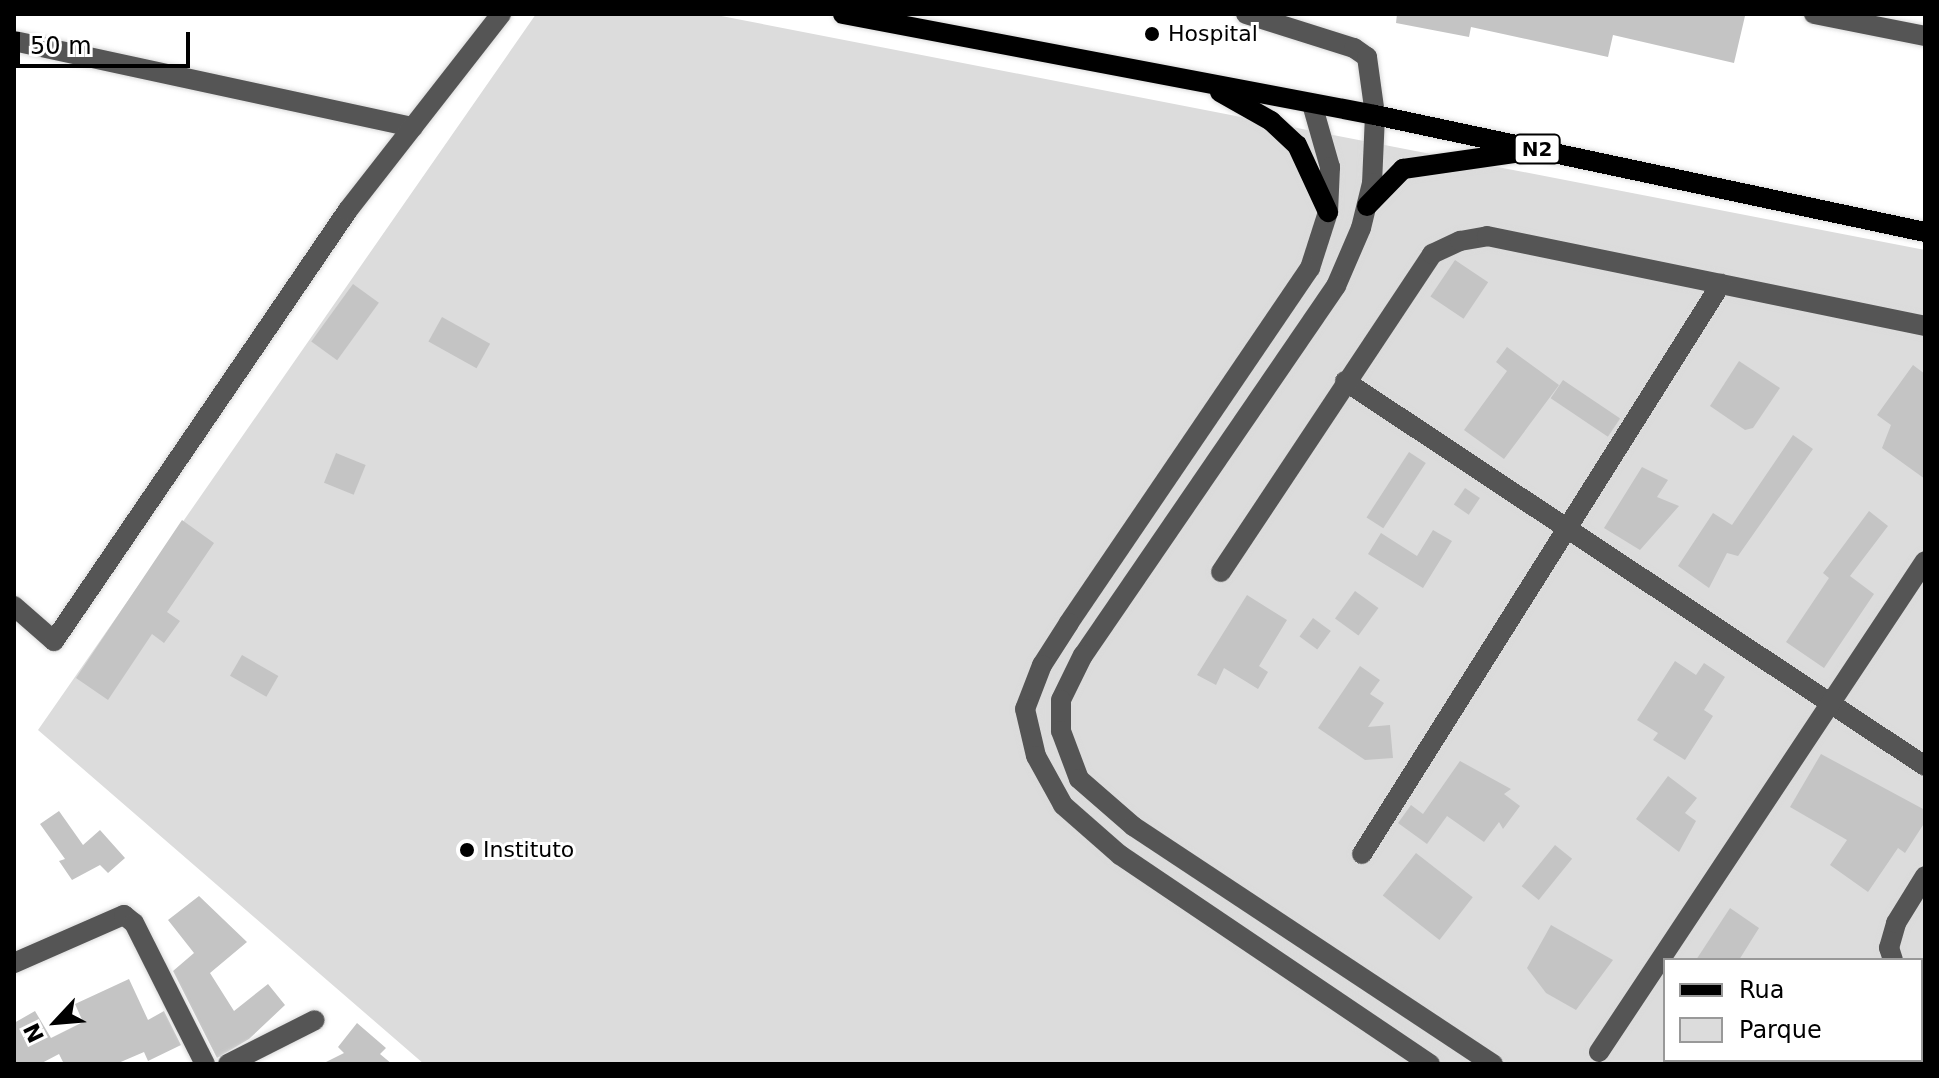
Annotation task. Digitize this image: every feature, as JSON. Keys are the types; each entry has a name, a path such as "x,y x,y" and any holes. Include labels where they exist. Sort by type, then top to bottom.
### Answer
{"main road":[{"name":"N2","path":"843,14 1375,115 1925,232"},
{"path":"1204,83 1271,121 1297,145 1328,212"},
{"path":"1367,206 1403,169 1541,150"}],"street":[{"path":"14,606 54,641 348,210 501,14"},
{"path":"1246,14 1354,48 1367,57 1375,115 1367,206 1336,286 1083,655 1061,700 1061,731 1079,779 1133,826 1493,1064"},
{"path":"1814,14 1925,36"},
{"path":"14,41 413,127"},
{"path":"1312,104 1330,167 1328,212 1310,268 1069,623 1042,665 1025,709 1036,756 1063,805 1120,855 1430,1064"},
{"path":"1221,572 1432,254 1460,241 1487,236 1925,326"},
{"path":"1362,854 1564,526 1721,284"},
{"path":"1345,381 1925,766"},
{"path":"1599,1052 1925,561"},
{"path":"1892,958 1889,948 1896,923 1925,876"},
{"path":"14,963 124,915 134,923 205,1064"},
{"path":"228,1064 315,1020"}],"green space":[{"path":"536,14 711,14 1925,250 1925,1064 424,1064 38,730"}],"building":[{"path":"1397,14 1745,16 1734,63 1613,35 1608,57 1471,27 1469,37 1396,23"},
{"path":"1455,260 1488,282 1464,319 1430,296"},
{"path":"353,284 379,303 337,360 311,341"},
{"path":"442,317 490,344 477,368 428,341"},
{"path":"1507,347 1559,385 1504,459 1464,430 1507,371 1496,362"},
{"path":"1739,361 1780,388 1753,428 1745,430 1710,406"},
{"path":"1913,365 1925,374 1925,479 1882,448 1891,425 1877,415"},
{"path":"1563,380 1620,419 1608,437 1551,398"},
{"path":"1793,435 1813,449 1738,556 1727,553 1709,588 1678,566 1713,513 1732,525"},
{"path":"1409,452 1426,463 1383,528 1367,517"},
{"path":"336,453 366,465 354,495 324,483"},
{"path":"1642,467 1668,480 1657,497 1679,506 1640,550 1604,528"},
{"path":"1465,488 1480,498 1469,515 1454,505"},
{"path":"1869,511 1888,526 1850,576 1874,594 1824,668 1786,642 1829,578 1823,573"},
{"path":"182,520 214,543 167,612 180,621 164,643 152,634 108,700 76,678"},
{"path":"1433,530 1452,541 1423,588 1368,554 1381,533 1417,556"},
{"path":"1355,591 1378,608 1358,636 1335,619"},
{"path":"1247,595 1287,620 1259,666 1268,672 1258,689 1224,668 1216,685 1197,675"},
{"path":"1313,618 1331,631 1317,650 1299,637"},
{"path":"242,655 278,676 266,697 230,676"},
{"path":"1675,661 1696,675 1704,663 1725,677 1704,710 1713,716 1685,760 1653,740 1658,733 1637,720"},
{"path":"1360,666 1380,680 1370,694 1384,703 1368,727 1390,725 1393,758 1365,760 1318,728"},
{"path":"1821,754 1925,810 1925,822 1905,853 1898,848 1868,892 1830,865 1847,840 1790,807"},
{"path":"1460,761 1511,789 1504,794 1520,806 1503,829 1499,822 1484,842 1447,816 1427,844 1398,823 1411,805 1423,814"},
{"path":"1668,776 1697,798 1685,813 1696,821 1679,852 1636,819"},
{"path":"59,811 83,845 100,830 125,858 108,873 100,865 72,880 59,861 65,859 40,824"},
{"path":"1555,845 1572,859 1539,900 1522,886"},
{"path":"1416,853 1473,897 1439,940 1383,896"},
{"path":"199,896 247,942 210,973 234,1011 268,984 285,1005 249,1039 217,1058 173,971 194,953 168,920"},
{"path":"1730,908 1759,928 1740,958 1697,958"},
{"path":"1551,925 1613,960 1576,1010 1546,993 1527,968"},
{"path":"129,979 148,1020 164,1011 181,1045 148,1061 144,1052 116,1064 64,1064 59,1054 40,1064 14,1064 14,1023 35,1011 51,1038 83,1022 75,1004"},
{"path":"357,1023 386,1048 380,1054 392,1064 322,1064 344,1053 338,1047"}],"place":[{"name":"Hospital","path":"1152,34"},
{"name":"Instituto","path":"467,850"}]}
